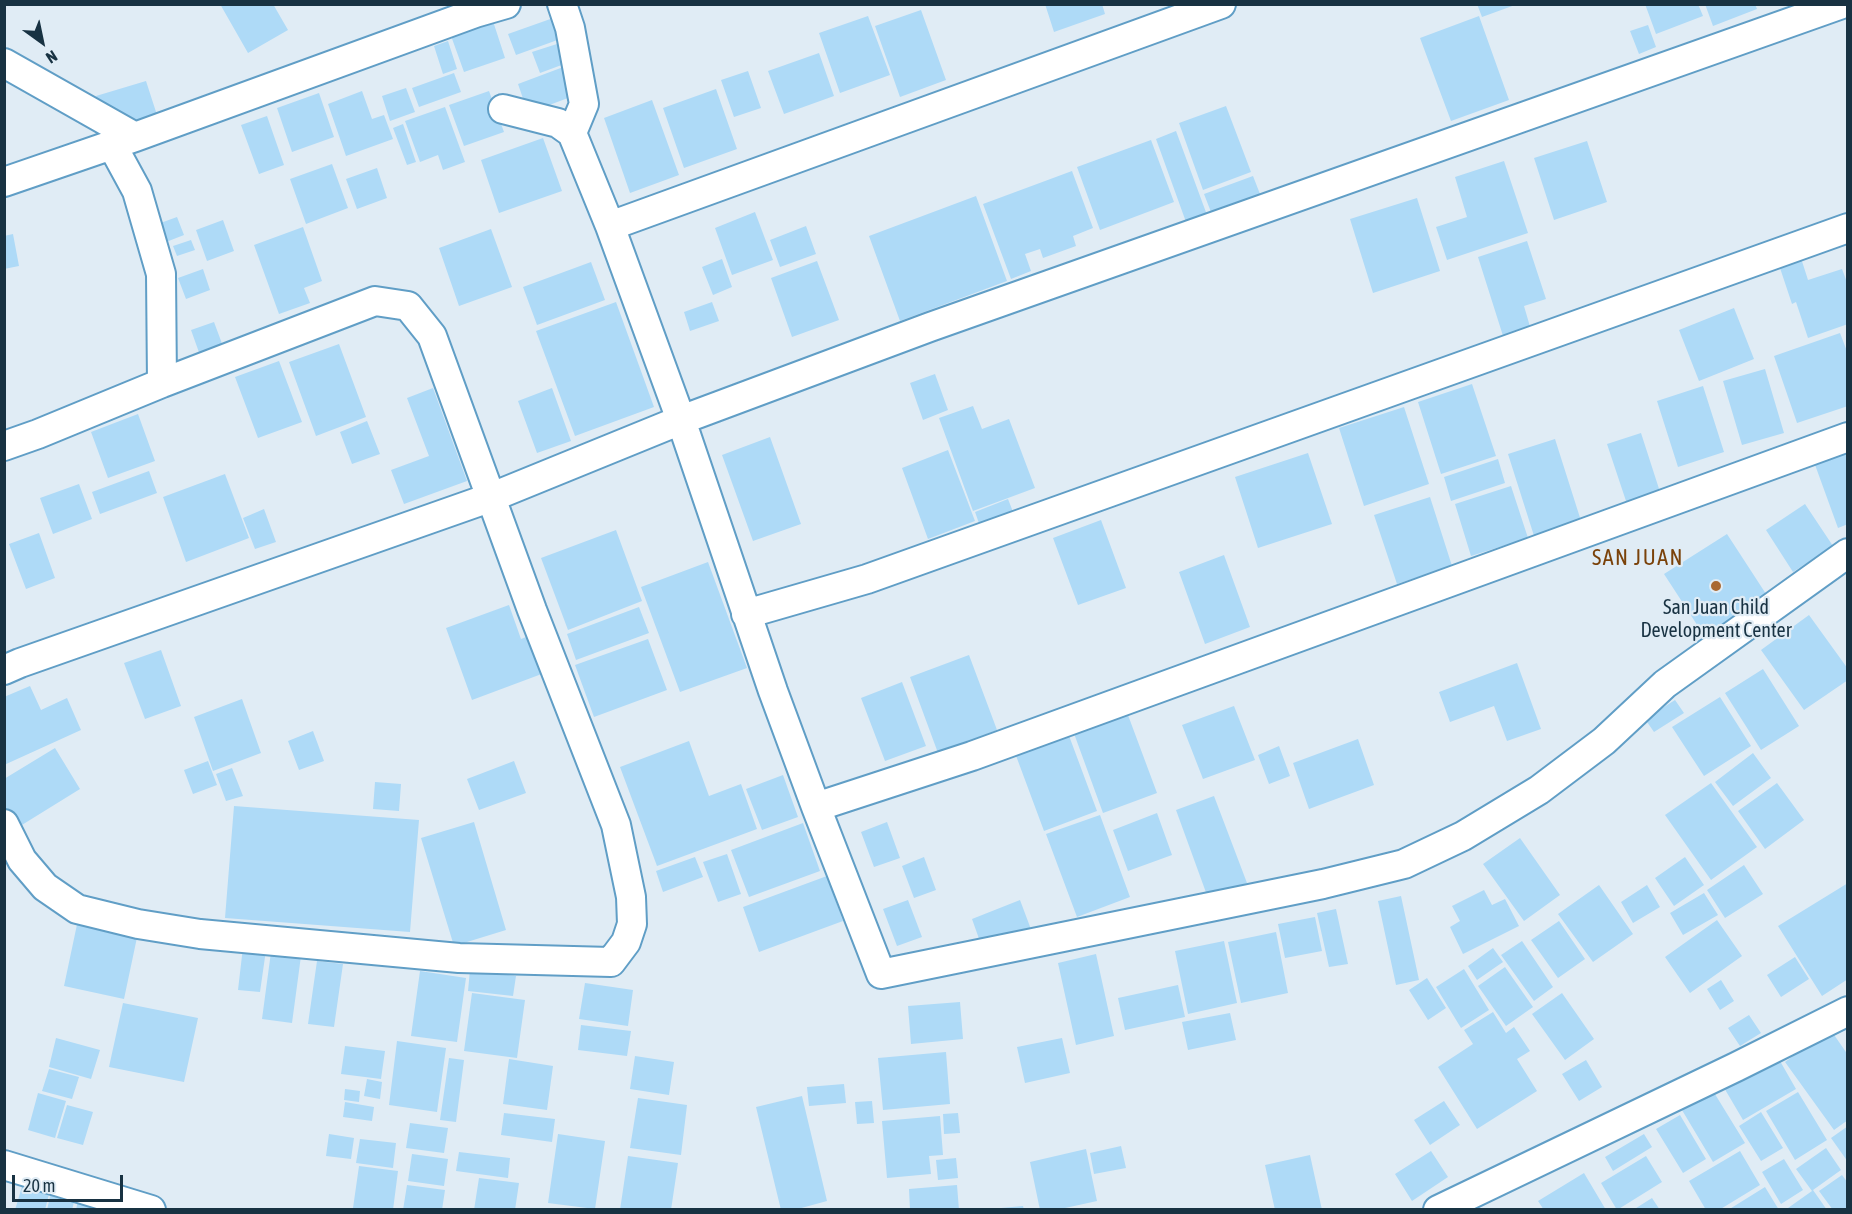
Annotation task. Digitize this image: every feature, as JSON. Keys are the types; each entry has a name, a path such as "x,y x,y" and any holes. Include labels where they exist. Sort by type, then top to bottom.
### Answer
{"street":[{"path":"4,182 474,13 506,4"},
{"path":"562,4 570,28 584,104 572,133"},
{"path":"610,226 1221,4"},
{"path":"4,670 492,497 681,420 941,323 1842,4"},
{"path":"4,63 123,141 161,274 162,383"},
{"path":"502,109 558,123 572,133 610,226 681,420 746,614 816,807 881,974 1323,884 1404,864 1463,836 1539,790 1604,741 1665,684 1848,553"},
{"path":"746,614 867,579 1848,228"},
{"path":"4,446 375,301 408,306 432,336 532,610 616,825 631,897 632,924 626,942 611,962 459,958 200,934 138,924 77,909 45,887 22,860 4,824"},
{"path":"816,807 972,756 1848,437"},
{"path":"1438,1209 1737,1067 1848,1011"},
{"path":"4,1165 151,1209"}],"building":[{"path":"220,4 273,4 288,30 248,53"},
{"path":"1045,4 1102,4 1105,14 1054,32"},
{"path":"1477,4 1515,4 1515,5 1482,17"},
{"path":"1645,4 1698,4 1703,16 1656,34"},
{"path":"1705,4 1755,4 1757,9 1713,26"},
{"path":"921,10 946,80 900,97 875,26"},
{"path":"868,16 890,75 840,93 819,33"},
{"path":"1479,16 1509,100 1451,121 1420,38"},
{"path":"556,17 563,38 516,55 508,34"},
{"path":"492,18 505,58 464,72 450,33"},
{"path":"1648,25 1656,47 1639,54 1630,31"},
{"path":"448,41 457,69 443,74 434,46"},
{"path":"560,43 567,63 540,73 532,52"},
{"path":"819,53 834,96 784,114 768,71"},
{"path":"566,66 576,95 528,113 518,84"},
{"path":"748,71 761,108 734,117 721,80"},
{"path":"454,73 461,92 419,107 412,88"},
{"path":"146,81 157,115 106,131 96,96"},
{"path":"406,88 415,112 390,121 382,96"},
{"path":"716,89 737,149 684,168 663,108"},
{"path":"362,91 372,119 384,115 393,139 346,156 328,104"},
{"path":"489,91 504,132 464,146 449,105"},
{"path":"319,93 334,137 292,152 277,108"},
{"path":"652,100 679,175 630,193 604,118"},
{"path":"1226,106 1251,172 1203,190 1179,123"},
{"path":"445,107 465,162 443,170 438,155 420,162 405,121"},
{"path":"267,116 284,165 259,174 241,125"},
{"path":"403,124 416,162 407,165 393,128"},
{"path":"1176,131 1207,215 1186,222 1156,139"},
{"path":"543,138 562,191 499,213 481,160"},
{"path":"1151,140 1174,202 1100,230 1077,167"},
{"path":"1587,141 1607,202 1554,220 1534,158"},
{"path":"1504,161 1528,233 1447,260 1436,227 1467,217 1455,177"},
{"path":"332,164 348,208 306,224 290,179"},
{"path":"377,168 387,198 357,209 346,179"},
{"path":"1072,171 1093,228 1073,236 1076,246 1043,258 1040,249 1025,254 1031,271 1011,279 983,204"},
{"path":"1253,176 1260,194 1211,212 1204,194"},
{"path":"976,196 1007,281 900,321 869,236"},
{"path":"1417,198 1440,271 1373,293 1350,219"},
{"path":"755,212 773,260 732,275 715,228"},
{"path":"177,217 184,235 161,244 155,225"},
{"path":"223,220 234,251 207,261 196,230"},
{"path":"806,226 816,254 780,267 770,240"},
{"path":"303,227 322,281 304,288 310,303 279,314 254,245"},
{"path":"491,229 512,287 459,306 439,248"},
{"path":"13,234 19,266 4,269 4,236"},
{"path":"191,240 195,250 177,256 173,246"},
{"path":"1527,241 1546,299 1524,306 1531,330 1504,339 1478,257"},
{"path":"1800,255 1808,280 1842,269 1848,285 1848,324 1808,338 1796,302 1792,304 1778,262"},
{"path":"722,259 732,287 713,295 702,267"},
{"path":"817,261 839,320 792,337 771,278"},
{"path":"591,262 605,300 537,325 523,287"},
{"path":"203,269 210,290 186,299 178,278"},
{"path":"616,302 654,407 575,436 536,331"},
{"path":"712,302 719,321 690,331 684,312"},
{"path":"1734,308 1754,359 1699,381 1679,330"},
{"path":"214,322 224,349 201,358 191,330"},
{"path":"1840,333 1848,354 1848,406 1797,423 1774,356"},
{"path":"339,344 366,417 316,436 289,362"},
{"path":"279,361 302,422 258,438 235,377"},
{"path":"1765,369 1784,433 1742,445 1723,381"},
{"path":"935,374 948,410 923,420 910,383"},
{"path":"1472,384 1496,456 1441,474 1418,402"},
{"path":"1703,386 1724,452 1678,467 1657,401"},
{"path":"433,388 467,481 404,504 391,470 429,456 407,398"},
{"path":"552,388 571,441 537,453 518,401"},
{"path":"973,406 982,429 1009,419 1035,488 973,511 939,418"},
{"path":"1404,407 1429,484 1364,506 1339,428"},
{"path":"138,414 155,461 108,478 91,432"},
{"path":"367,421 380,454 352,464 340,432"},
{"path":"1641,433 1661,495 1628,507 1607,444"},
{"path":"770,437 801,524 753,541 722,455"},
{"path":"1555,439 1582,524 1535,539 1508,454"},
{"path":"1848,449 1848,524 1838,528 1814,462"},
{"path":"948,450 975,521 928,539 902,468"},
{"path":"1308,453 1332,524 1258,548 1235,477"},
{"path":"1498,459 1505,483 1451,501 1444,477"},
{"path":"149,471 157,493 100,514 92,492"},
{"path":"225,474 249,538 186,562 163,497"},
{"path":"79,484 92,519 53,534 40,498"},
{"path":"1511,486 1528,538 1471,556 1455,504"},
{"path":"1430,497 1452,566 1397,584 1374,515"},
{"path":"1008,499 1015,517 981,529 975,512"},
{"path":"1805,504 1833,546 1793,572 1766,530"},
{"path":"264,509 276,542 255,549 243,518"},
{"path":"1101,520 1126,588 1078,605 1053,538"},
{"path":"616,530 642,601 568,630 541,558"},
{"path":"39,533 55,578 26,589 9,544"},
{"name":"San Juan Child Development Center","path":"1727,534 1768,597 1705,637 1664,574"},
{"path":"1224,555 1250,627 1205,644 1179,572"},
{"path":"708,562 747,668 680,692 641,587"},
{"path":"509,605 521,639 534,634 547,672 472,700 446,628"},
{"path":"639,607 649,633 576,660 567,634"},
{"path":"1809,615 1848,669 1848,680 1804,710 1761,650"},
{"path":"648,639 667,690 594,717 575,665"},
{"path":"161,650 181,706 145,719 124,663"},
{"path":"969,655 997,730 938,753 910,677"},
{"path":"1517,663 1541,729 1507,741 1494,706 1450,722 1439,692"},
{"path":"1763,669 1799,726 1761,750 1725,693"},
{"path":"902,682 926,746 885,761 861,698"},
{"path":"30,686 41,710 67,698 81,730 4,765 4,697"},
{"path":"1720,697 1751,746 1704,776 1672,727"},
{"path":"242,699 261,753 213,771 194,717"},
{"path":"1675,700 1684,713 1654,732 1645,719"},
{"path":"1234,706 1255,760 1203,779 1182,725"},
{"path":"1125,707 1157,793 1103,813 1072,728"},
{"path":"313,731 324,761 299,770 288,741"},
{"path":"1068,733 1097,811 1044,831 1015,753"},
{"path":"1358,739 1374,785 1309,809 1293,763"},
{"path":"689,741 709,796 741,784 757,829 657,866 620,767"},
{"path":"1279,746 1290,776 1269,784 1258,755"},
{"path":"55,748 80,789 17,828 4,808 4,779"},
{"path":"1753,753 1771,778 1733,806 1715,782"},
{"path":"208,761 217,785 193,794 184,770"},
{"path":"514,761 526,793 479,810 467,779"},
{"path":"232,768 243,796 226,801 216,774"},
{"path":"783,775 798,817 762,830 746,789"},
{"path":"375,782 401,784 399,811 373,809"},
{"path":"1711,783 1757,847 1711,880 1665,815"},
{"path":"1777,783 1804,820 1765,849 1738,811"},
{"path":"1214,796 1247,883 1208,898 1176,810"},
{"path":"234,806 419,820 410,932 225,918"},
{"path":"1157,813 1172,855 1128,871 1113,830"},
{"path":"1100,815 1130,897 1077,917 1046,834"},
{"path":"474,822 506,930 454,946 421,838"},
{"path":"887,822 900,858 874,867 861,832"},
{"path":"803,823 820,871 749,897 731,850"},
{"path":"1520,838 1560,895 1524,921 1483,864"},
{"path":"727,854 741,894 718,902 703,862"},
{"path":"695,857 703,877 663,892 656,871"},
{"path":"924,857 936,890 914,898 902,866"},
{"path":"1685,857 1704,885 1674,906 1655,878"},
{"path":"1744,865 1763,894 1725,918 1707,890"},
{"path":"827,876 843,921 759,952 743,907"},
{"path":"1848,883 1848,979 1822,996 1778,926"},
{"path":"1599,885 1633,934 1593,962 1558,914"},
{"path":"1647,885 1660,907 1633,923 1621,902"},
{"path":"1484,890 1492,905 1505,899 1519,926 1463,954 1450,927 1460,921 1452,906"},
{"path":"1704,893 1718,915 1683,935 1670,913"},
{"path":"1401,896 1419,980 1396,985 1378,901"},
{"path":"908,900 922,937 897,946 883,909"},
{"path":"1020,900 1032,932 983,950 972,919"},
{"path":"1336,909 1348,964 1329,967 1317,913"},
{"path":"79,915 139,928 124,999 64,986"},
{"path":"1315,917 1322,951 1285,958 1278,924"},
{"path":"1717,920 1742,956 1690,993 1665,957"},
{"path":"1559,921 1585,959 1558,978 1531,940"},
{"path":"1276,932 1288,993 1241,1003 1228,942"},
{"path":"1224,941 1237,1003 1188,1014 1175,951"},
{"path":"1522,941 1553,987 1534,1001 1501,955"},
{"path":"243,947 266,950 260,992 238,990"},
{"path":"1493,948 1503,962 1477,980 1468,966"},
{"path":"271,952 301,956 292,1023 262,1019"},
{"path":"1096,954 1114,1036 1076,1045 1058,963"},
{"path":"1795,957 1809,979 1781,997 1767,975"},
{"path":"317,961 343,964 334,1027 308,1024"},
{"path":"1505,967 1533,1007 1506,1026 1478,986"},
{"path":"1464,969 1489,1010 1461,1028 1436,987"},
{"path":"470,970 516,976 513,996 468,991"},
{"path":"420,971 466,978 457,1042 411,1036"},
{"path":"1427,978 1446,1008 1428,1020 1409,990"},
{"path":"1721,980 1734,1001 1720,1010 1707,989"},
{"path":"585,983 633,990 628,1026 579,1019"},
{"path":"1178,985 1185,1017 1125,1030 1118,998"},
{"path":"472,993 525,1000 517,1058 464,1051"},
{"path":"1562,993 1594,1039 1565,1060 1532,1014"},
{"path":"960,1002 963,1039 911,1044 908,1006"},
{"path":"123,1003 198,1018 184,1082 109,1067"},
{"path":"1493,1012 1506,1033 1514,1027 1530,1051 1517,1059 1537,1091 1477,1129 1438,1067 1473,1044 1464,1030"},
{"path":"1230,1013 1236,1040 1188,1050 1182,1022"},
{"path":"1749,1015 1761,1033 1740,1046 1728,1028"},
{"path":"581,1025 631,1031 627,1056 578,1050"},
{"path":"1830,1029 1848,1055 1848,1120 1834,1130 1785,1062"},
{"path":"56,1038 100,1050 91,1079 49,1067"},
{"path":"1062,1038 1070,1073 1025,1083 1017,1047"},
{"path":"397,1041 446,1048 437,1112 389,1105"},
{"path":"345,1046 385,1051 381,1079 341,1074"},
{"path":"946,1052 950,1104 883,1110 878,1058"},
{"path":"1776,1054 1796,1089 1743,1120 1723,1086"},
{"path":"635,1056 674,1062 669,1095 630,1089"},
{"path":"449,1058 464,1060 456,1122 440,1120"},
{"path":"509,1059 553,1066 547,1110 503,1104"},
{"path":"1586,1060 1602,1087 1579,1101 1562,1074"},
{"path":"49,1069 79,1077 72,1099 42,1091"},
{"path":"367,1079 382,1082 380,1099 364,1096"},
{"path":"844,1084 846,1103 809,1106 807,1087"},
{"path":"1710,1086 1745,1143 1713,1162 1679,1105"},
{"path":"345,1089 360,1091 359,1102 344,1100"},
{"path":"1798,1092 1827,1140 1795,1160 1766,1111"},
{"path":"38,1093 66,1101 55,1138 28,1130"},
{"path":"802,1096 827,1201 794,1210 781,1210 756,1107"},
{"path":"638,1098 687,1105 681,1155 630,1148"},
{"path":"872,1101 874,1123 857,1124 855,1102"},
{"path":"1444,1101 1460,1125 1430,1145 1414,1120"},
{"path":"345,1102 374,1107 372,1121 343,1117"},
{"path":"67,1105 93,1112 83,1145 57,1138"},
{"path":"1761,1112 1783,1148 1761,1161 1739,1126"},
{"path":"504,1113 555,1119 552,1142 501,1135"},
{"path":"958,1113 960,1133 944,1134 943,1114"},
{"path":"1680,1115 1706,1159 1683,1173 1656,1129"},
{"path":"940,1116 943,1155 929,1156 931,1174 887,1178 882,1121"},
{"path":"410,1123 448,1128 444,1153 406,1148"},
{"path":"1848,1126 1848,1162 1831,1138"},
{"path":"329,1134 354,1138 351,1159 326,1156"},
{"path":"558,1134 605,1141 595,1209 548,1203"},
{"path":"1644,1134 1652,1147 1613,1171 1605,1157"},
{"path":"360,1139 396,1143 393,1168 356,1163"},
{"path":"1121,1146 1126,1168 1094,1174 1090,1153"},
{"path":"1826,1148 1841,1170 1813,1190 1827,1210 1789,1210 1788,1208 1812,1191 1796,1169"},
{"path":"1086,1149 1097,1201 1056,1210 1040,1210 1030,1162"},
{"path":"1431,1151 1448,1177 1412,1201 1395,1174"},
{"path":"1740,1151 1760,1185 1719,1210 1706,1210 1689,1181"},
{"path":"459,1152 510,1158 508,1178 456,1171"},
{"path":"412,1154 448,1159 444,1186 408,1181"},
{"path":"1310,1155 1322,1210 1275,1210 1265,1165"},
{"path":"628,1156 678,1163 671,1210 620,1210"},
{"path":"1646,1156 1662,1182 1617,1210 1601,1183"},
{"path":"956,1158 958,1178 938,1180 936,1160"},
{"path":"1784,1159 1803,1190 1781,1204 1762,1172"},
{"path":"359,1166 398,1171 393,1210 353,1208"},
{"path":"1584,1173 1606,1210 1544,1210 1538,1201"},
{"path":"1842,1175 1848,1183 1848,1210 1833,1210 1819,1191"},
{"path":"479,1178 519,1183 515,1210 474,1210"},
{"path":"23,1183 50,1190 45,1210 15,1210"},
{"path":"407,1185 445,1190 442,1210 403,1210"},
{"path":"957,1185 959,1210 910,1210 909,1189"},
{"path":"1765,1187 1779,1210 1728,1210"},
{"path":"52,1188 75,1198 72,1210 47,1210"},
{"path":"1652,1198 1660,1210 1633,1210"},
{"path":"78,1200 99,1205 98,1210 76,1210"},
{"path":"1023,1206 1024,1210 1001,1210 1001,1208"}],"place":[{"name":"San Juan Child Development Center","path":"1716,586"}],"district":[{"name":"SAN JUAN","path":"1638,558"}]}
